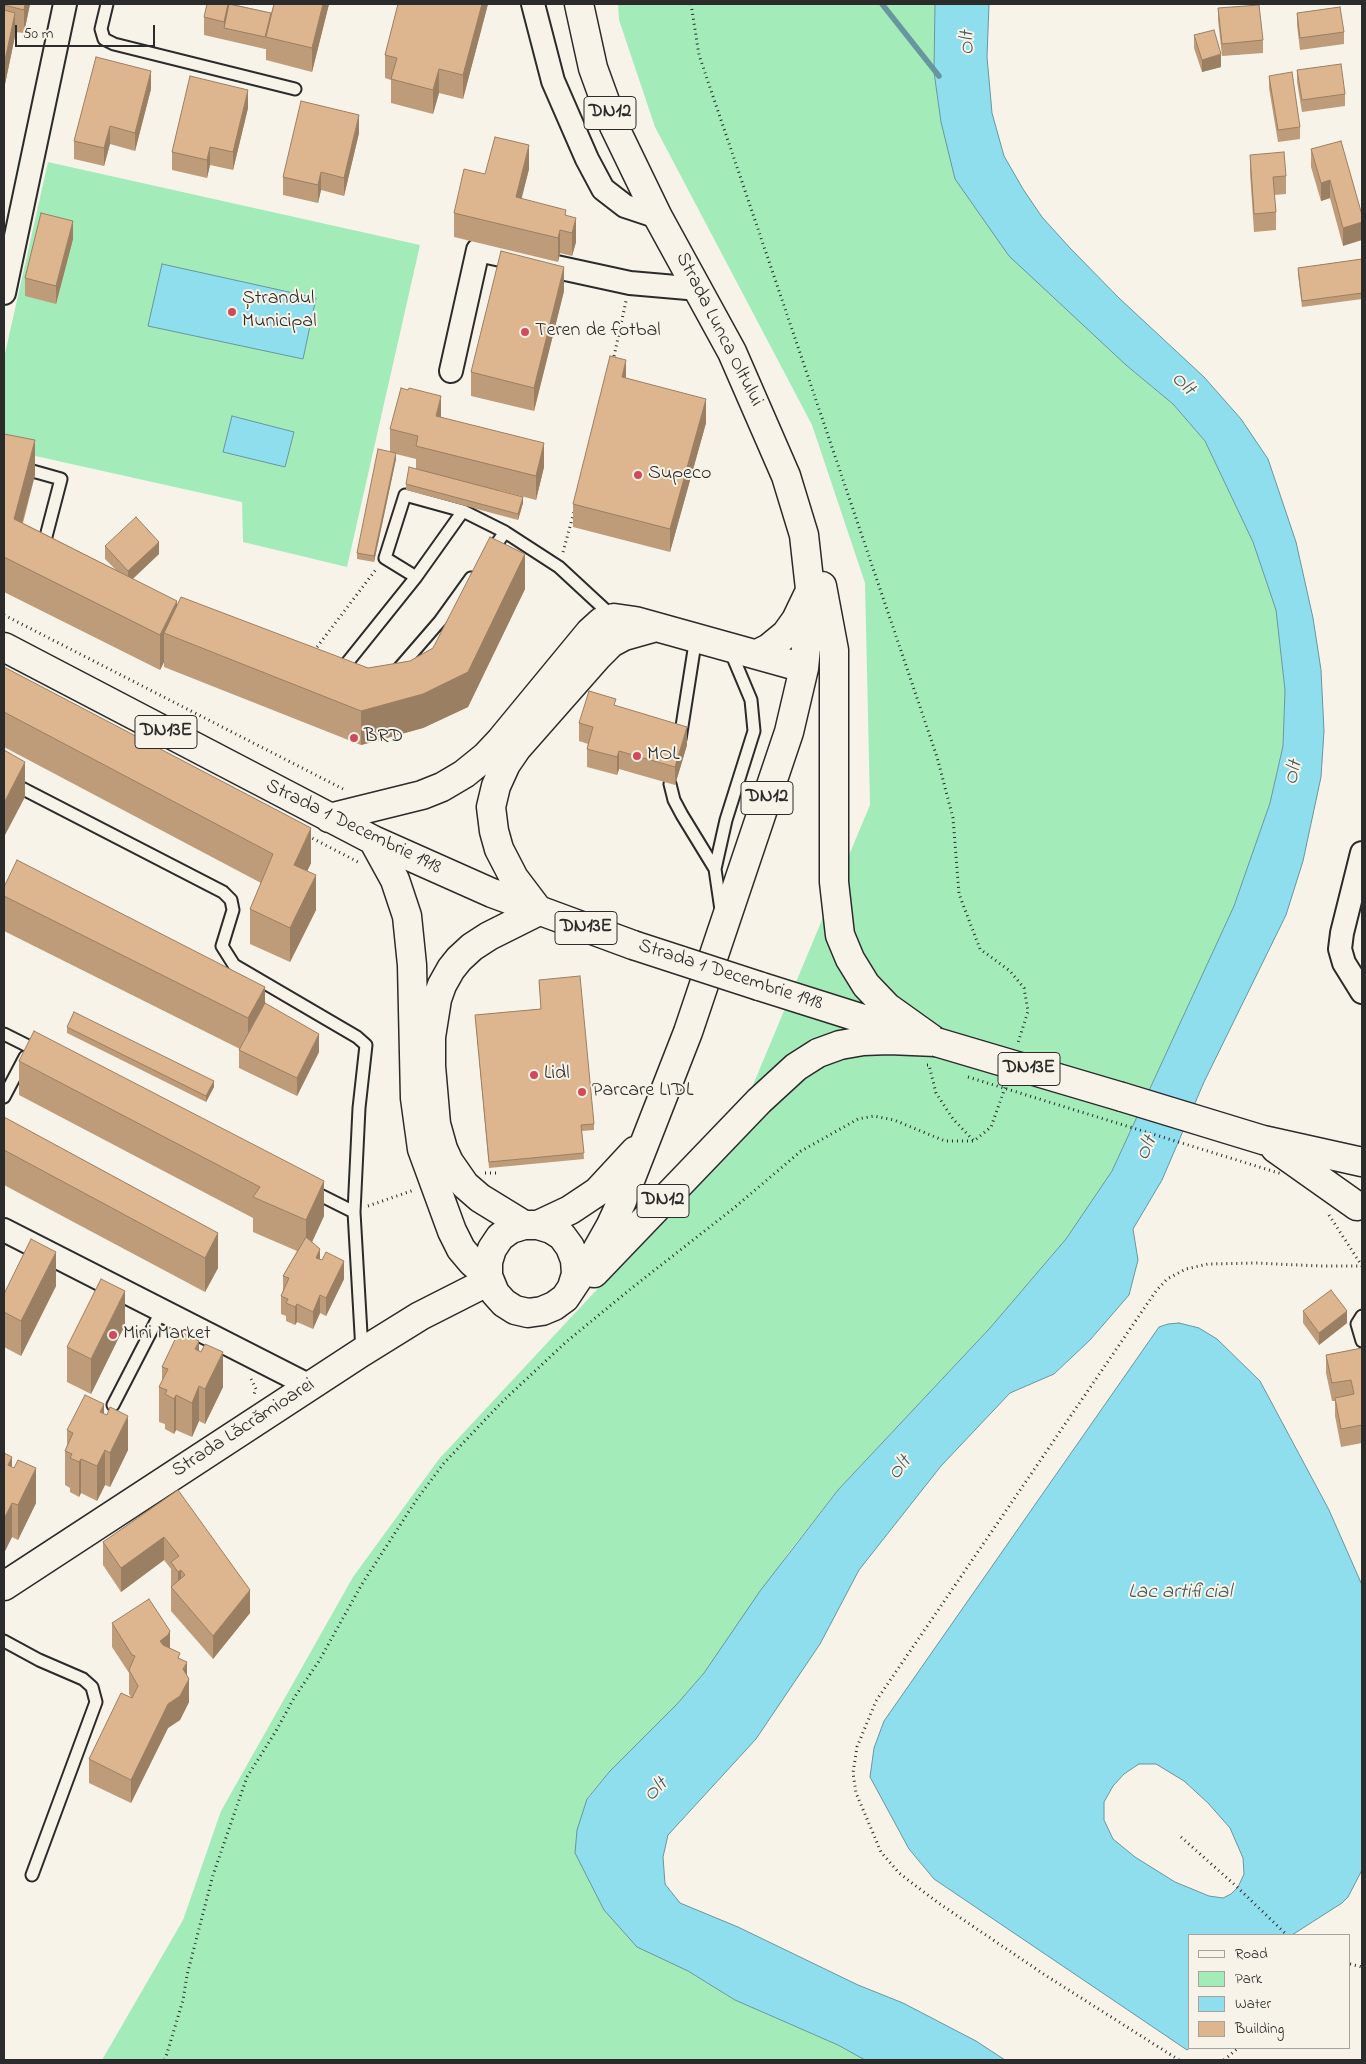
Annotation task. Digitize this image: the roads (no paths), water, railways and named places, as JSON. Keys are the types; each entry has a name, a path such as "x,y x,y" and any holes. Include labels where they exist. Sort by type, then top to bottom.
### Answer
{"main road":[{"name":"Strada Lunca Oltului","path":"579,4 593,68 614,126 658,217 732,352 786,476 804,535 811,586 811,616 804,668"},
{"path":"804,535 826,599 834,650 834,882 840,936 850,959 866,984 933,1054"},
{"path":"757,654 769,648 786,634 796,620 811,586"},
{"path":"329,818 422,795 442,787 464,774 485,757 590,632 601,622 614,618 635,621 804,668"},
{"path":"367,851 395,880 407,916 412,965 417,1121 422,1148 433,1183 461,1249 488,1278 495,1293 504,1303 515,1310 528,1313 542,1311 554,1306 568,1292 575,1267 570,1247 556,1232 531,1225 480,1198 465,1185 442,1149 436,1124 431,1066 431,1037 437,999 451,969 472,947 489,936 539,911 514,878 499,849 494,831 491,807 496,786 506,764 517,748 611,643 624,636 656,626"},
{"name":"Strada 1 Decembrie 1918","path":"4,647 329,818 367,851 449,875 539,911 633,945 759,986 933,1054 1207,1123 1264,1140 1362,1162"},
{"name":"DN12","path":"568,1292 597,1250 610,1227 688,1032 789,732 804,668"},
{"name":"DN12","path":"568,1292 579,1288 610,1258 728,1133 777,1083 796,1067 818,1053 840,1045 863,1041 889,1040 933,1054"},
{"name":"DN12","path":"531,1225 570,1210 597,1192 634,1152 650,1126"},
{"name":"Strada 1 Decembrie 1918","path":"1264,1140 1360,1211"},
{"path":"1360,1211 1354,1194 1356,1182 1362,1171"},
{"path":"488,1278 488,1262 496,1243 510,1229 531,1225"},
{"name":"Strada Lăcrămioarei","path":"4,1586 362,1352 420,1316 488,1278"}],"street":[{"path":"5,279 65,4"},
{"path":"533,4 553,81 587,159 603,189 624,206 658,217"},
{"path":"451,371 478,250 630,282 699,289"},
{"path":"1362,853 1342,933 1340,949 1344,963 1362,992"},
{"path":"4,1230 310,1386"}],"lane":[{"path":"107,4 101,29 104,39 114,44 295,89"},
{"path":"4,463 61,479 40,559"},
{"path":"416,577 385,558 405,495 463,511 505,532 559,567 614,618"},
{"path":"335,680 416,577 463,511"},
{"path":"390,680 440,621 505,532"},
{"path":"680,743 696,637"},
{"path":"724,926 715,869 726,820 754,731 751,700 728,646"},
{"path":"4,779 223,892 231,900 233,910 222,946 234,965 357,1037 366,1046 359,1108 354,1212 362,1352"},
{"path":"670,784 674,800 715,869"},
{"path":"4,1034 48,1056"},
{"path":"4,1097 30,1047"},
{"path":"301,1185 354,1212"},
{"path":"113,1405 162,1310"},
{"path":"1362,1316 1357,1324 1362,1341"},
{"path":"4,1641 39,1660 83,1679 92,1688 96,1702 32,1874"}],"water":[{"name":"Olt","path":"935,4 989,4 987,57 992,113 1004,156 1023,189 1042,217 1070,248 1119,298 1204,377 1241,419 1268,459 1296,542 1313,618 1321,670 1324,731 1321,777 1303,861 1286,915 1204,1082 1162,1180 1133,1229 1138,1260 1129,1295 1090,1340 1054,1374 1010,1393 941,1466 859,1570 820,1644 756,1739 668,1835 663,1857 665,1884 680,1903 738,1927 858,1985 903,2003 976,2041 1005,2060 865,2060 838,2045 735,2000 688,1971 637,1947 604,1910 575,1853 577,1830 587,1799 610,1771 677,1704 704,1673 760,1591 838,1490 990,1328 1066,1239 1112,1171 1234,906 1270,803 1283,746 1285,690 1276,610 1253,542 1205,441 1173,404 1126,365 1009,256 955,179 941,122 934,72"},
{"name":"Ștrandul Municipal","path":"162,264 316,298 303,359 148,326"},
{"path":"232,416 294,432 285,467 223,452"},
{"name":"Lac artificial","path":"1179,1323 1199,1328 1217,1339 1260,1381 1329,1510 1362,1585 1362,1870 1348,1897 1342,1903 1294,1934 1188,1934 1187,2050 934,1879 909,1849 870,1777 874,1748 884,1721 1159,1327","holes":["1139,1764 1156,1764 1184,1781 1208,1803 1230,1828 1243,1858 1244,1874 1238,1887 1231,1894 1223,1898 1209,1896 1175,1882 1135,1857 1113,1839 1104,1820 1104,1802 1113,1786 1124,1774"]}],"waterway":[{"path":"882,4 939,76"}],"place":[{"name":"Ștrandul Municipal","path":"232,312"},
{"name":"Teren de fotbal","path":"525,332"},
{"name":"Supeco","path":"638,475"},
{"name":"BRD","path":"354,738"},
{"name":"MOL","path":"637,756"},
{"name":"Lidl","path":"534,1075"},
{"name":"Parcare LIDL","path":"582,1092"},
{"name":"Mini Market","path":"113,1335"}]}
